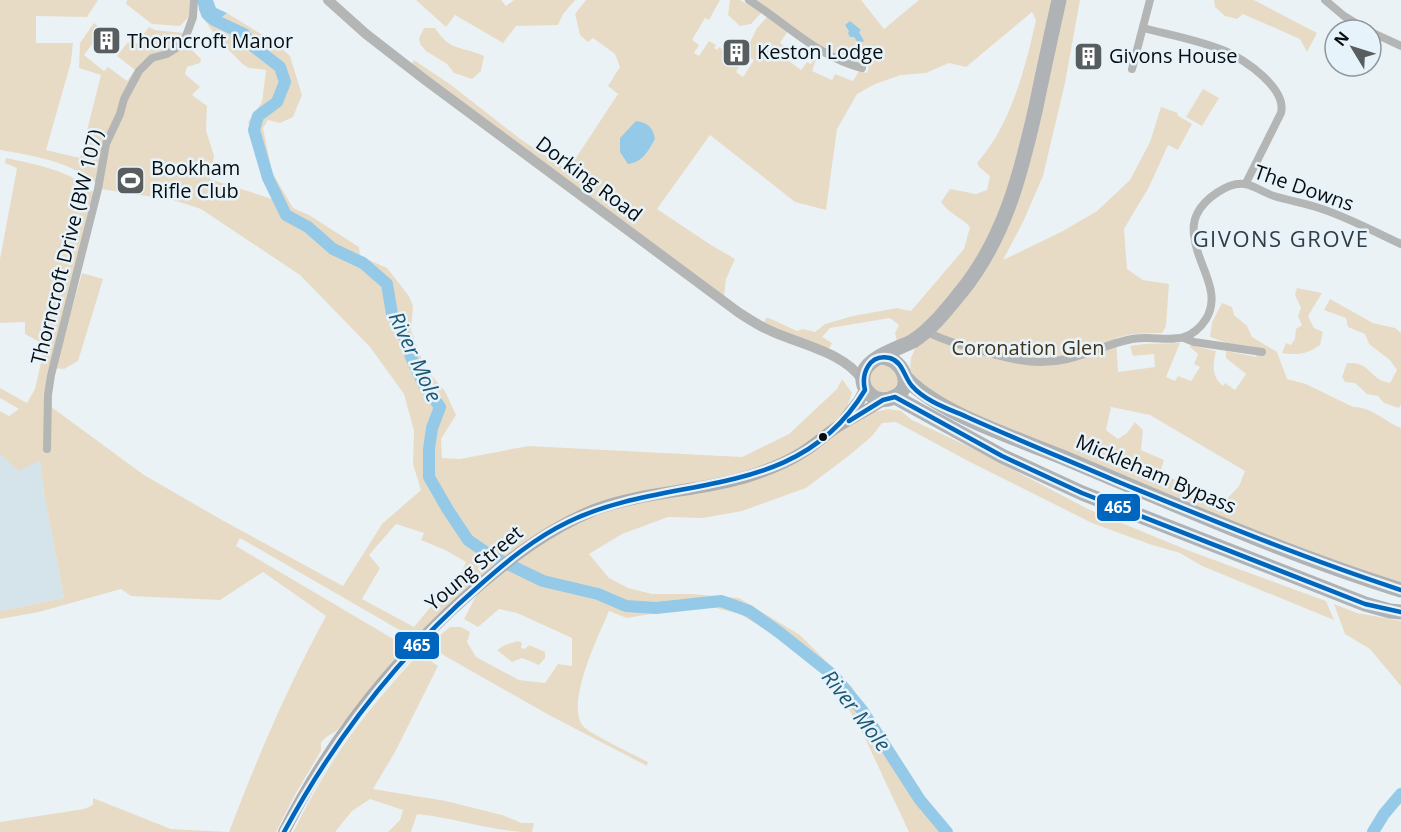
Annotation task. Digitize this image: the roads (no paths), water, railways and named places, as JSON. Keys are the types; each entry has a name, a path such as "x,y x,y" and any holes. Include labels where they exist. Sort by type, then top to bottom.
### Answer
{"highway":[{"path":"1059,0 1023,165 1008,212 992,246 948,308 919,335 866,367 864,385 870,395 889,399 1082,493 1365,604 1401,612"},
{"path":"889,399 902,389 904,373 919,335"},
{"path":"876,360 892,359 904,373"},
{"name":"Mickleham Bypass","path":"904,373 921,393 969,418 1228,527 1401,591"}],"main road":[{"name":"Dorking Road","path":"328,0 366,34 424,79 738,312 771,331 844,361 857,371 864,385"},
{"name":"Dorking Road","path":"844,361 861,363 876,360"},
{"name":"Young Street","path":"840,425 859,401 864,385"},
{"name":"Young Street","path":"284,832 314,776 357,713 411,650 481,584 533,542 567,522 621,502 717,484 768,470 804,452 840,425 889,399"}],"street":[{"name":"Thorncroft Drive (BW 107)","path":"47,445 51,375 98,189 106,144 138,71 152,58 167,54 178,46 186,36 193,17 194,0"},
{"path":"749,0 815,48 862,68"},
{"path":"1132,69 1150,0"},
{"path":"1325,0 1347,18"},
{"path":"1143,28 1226,51 1260,74 1275,89 1282,101 1281,113 1246,183"},
{"path":"1383,38 1401,46"},
{"name":"The Downs","path":"1184,338 1193,334 1205,320 1212,303 1210,286 1195,242 1195,220 1198,212 1227,187 1246,183 1268,194 1321,208 1401,244"},
{"path":"919,335 939,338 1024,361 1042,362 1065,359 1133,339 1177,340 1184,338 1194,342 1262,352"}],"water":[{"path":"199,0 213,0 216,8 227,13 221,18 203,17 199,10"},
{"path":"850,21 861,30 859,32 864,41 859,44 848,33 845,25"},
{"path":"636,121 649,126 655,139 641,158 628,164 620,152 620,138"}],"waterway":[{"name":"River Mole","path":"203,0 207,14 214,20 244,34 253,46 280,67 285,82 277,102 258,116 254,130 268,178 286,215 308,227 333,249 363,263 387,284 392,314 402,329 423,383 440,407 432,428 429,477 468,540 491,556 543,581 598,594 626,606 656,608 721,601 749,611 834,676 862,710 920,800 947,832"},
{"name":"River Mole","path":"1373,832 1384,814 1401,794"}],"place":[{"name":"Thorncroft Manor","path":"106,41"},
{"name":"Keston Lodge","path":"736,52"},
{"name":"Givons House","path":"1088,56"},
{"name":"Bookham Rifle Club","path":"130,180"}],"district":[{"name":"GIVONS GROVE","path":"1281,239"}],"park label":[{"name":"Coronation Glen","path":"1028,348"}]}
